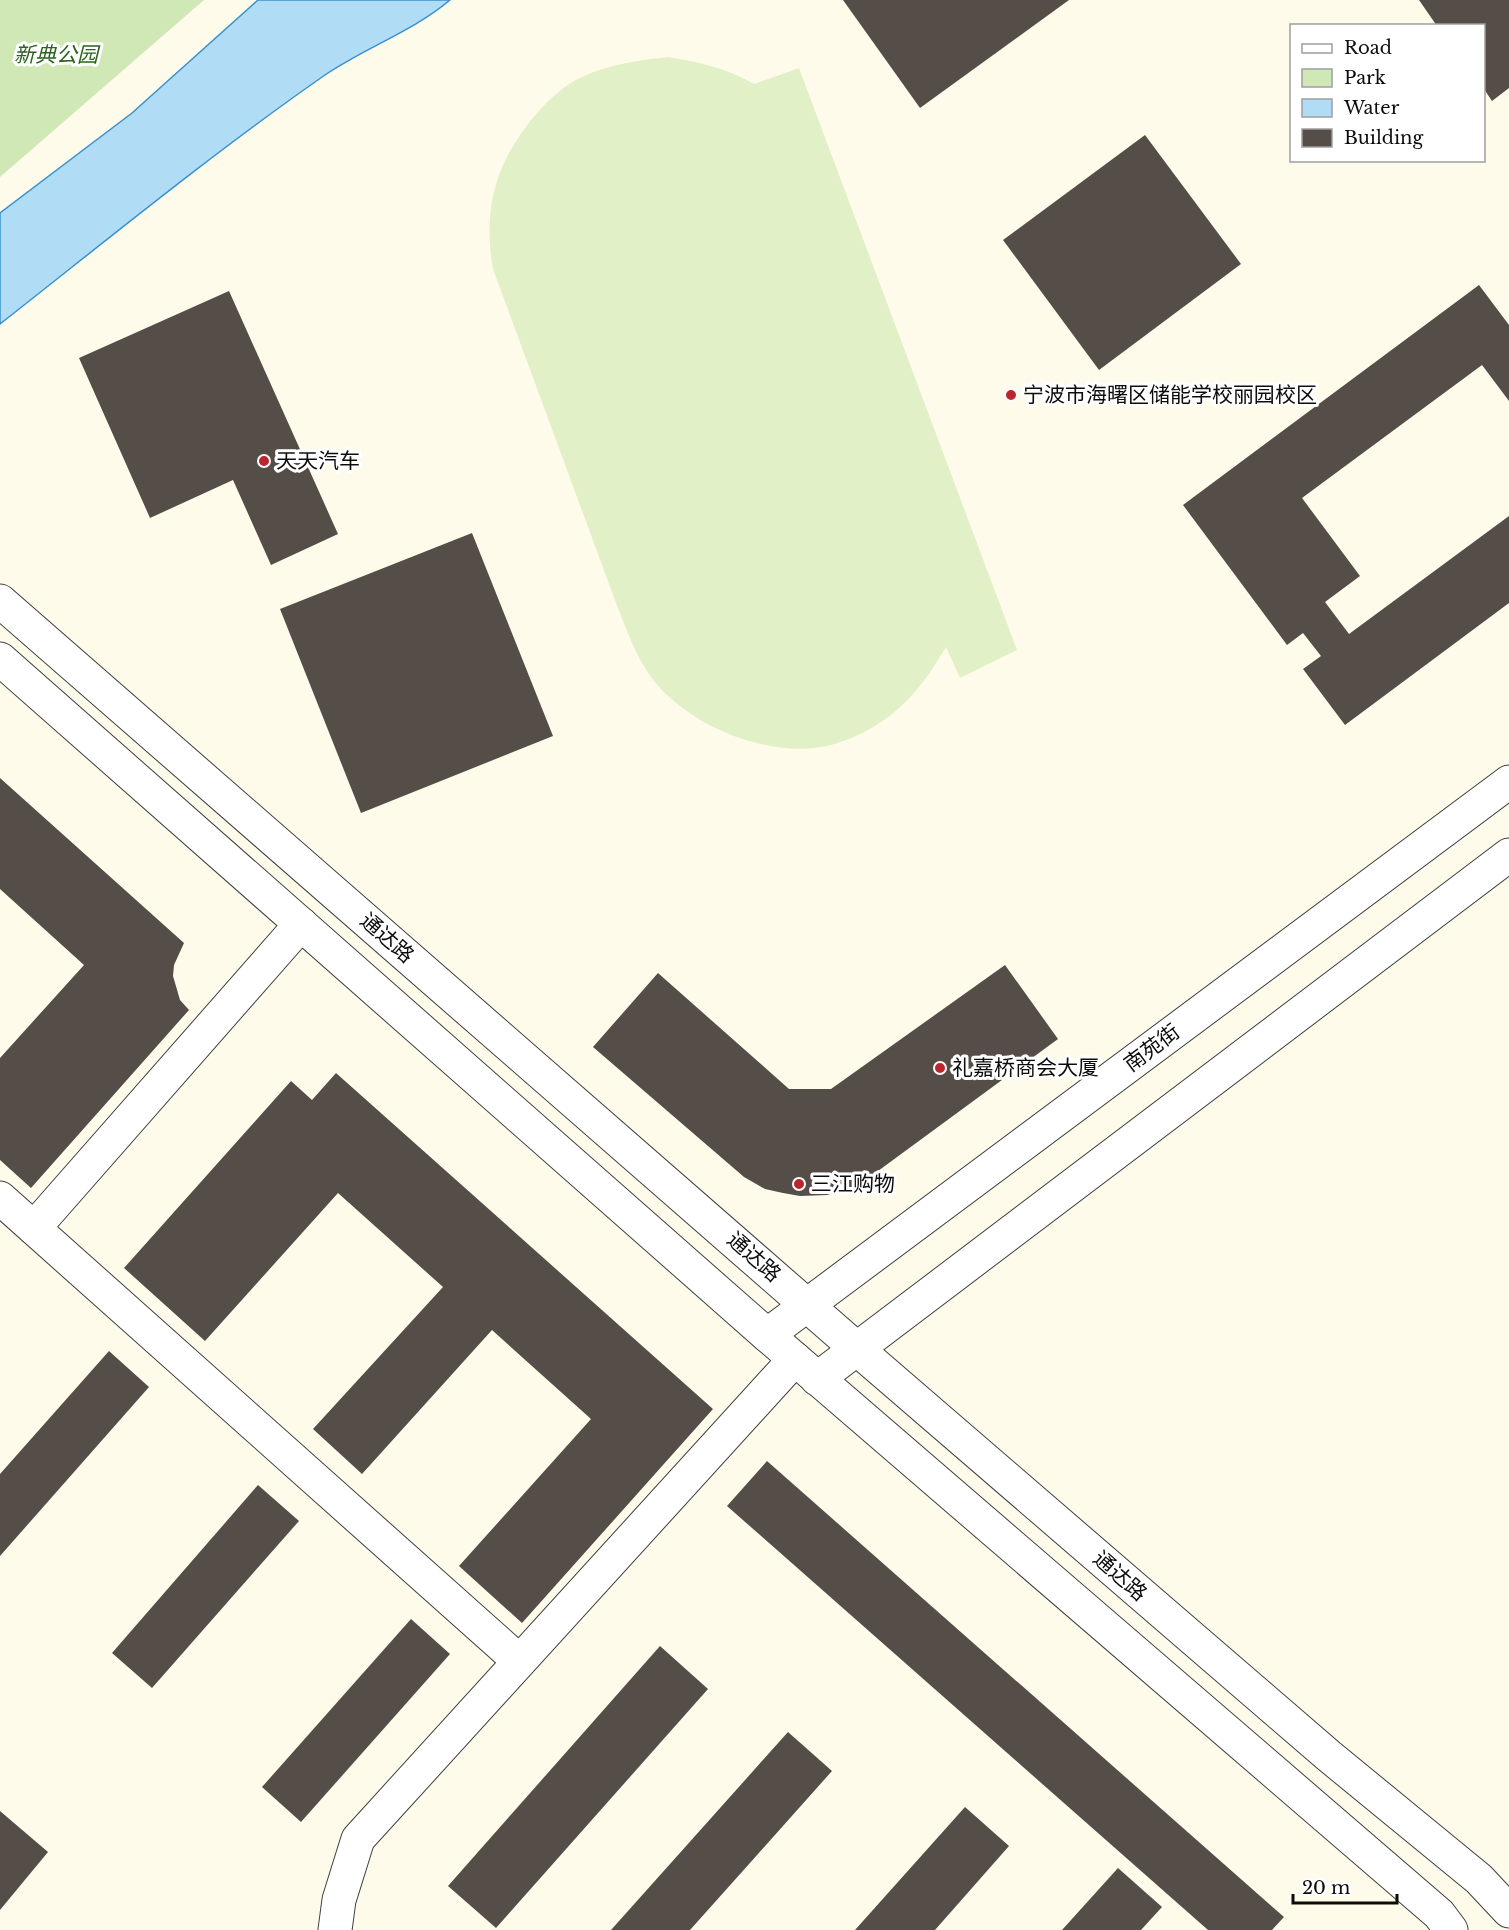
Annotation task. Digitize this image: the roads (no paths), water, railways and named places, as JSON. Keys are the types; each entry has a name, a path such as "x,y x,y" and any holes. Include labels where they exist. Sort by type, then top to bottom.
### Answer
{"street":[{"name":"通达路","path":"0,601 857,1349 1329,1756 1479,1879 1509,1911"},
{"path":"0,659 767,1335 1439,1914 1451,1930"},
{"name":"南苑街","path":"767,1335 1509,782"},
{"path":"335,1930 339,1900 358,1839 519,1661 806,1369 857,1349 1509,855"},
{"path":"34,1228 301,924"},
{"path":"0,1198 519,1661"}],"water":[{"path":"258,0 450,0 405,30 325,75 283,105 161,197 0,324 0,213 132,113"}],"place":[{"name":"宁波市海曙区储能学校丽园校区","path":"1011,395"},
{"name":"天天汽车","path":"264,461"},
{"name":"礼嘉桥商会大厦","path":"940,1068"},
{"name":"三江购物","path":"799,1184"}],"park label":[{"name":"新典公园","path":"56,55"}]}
